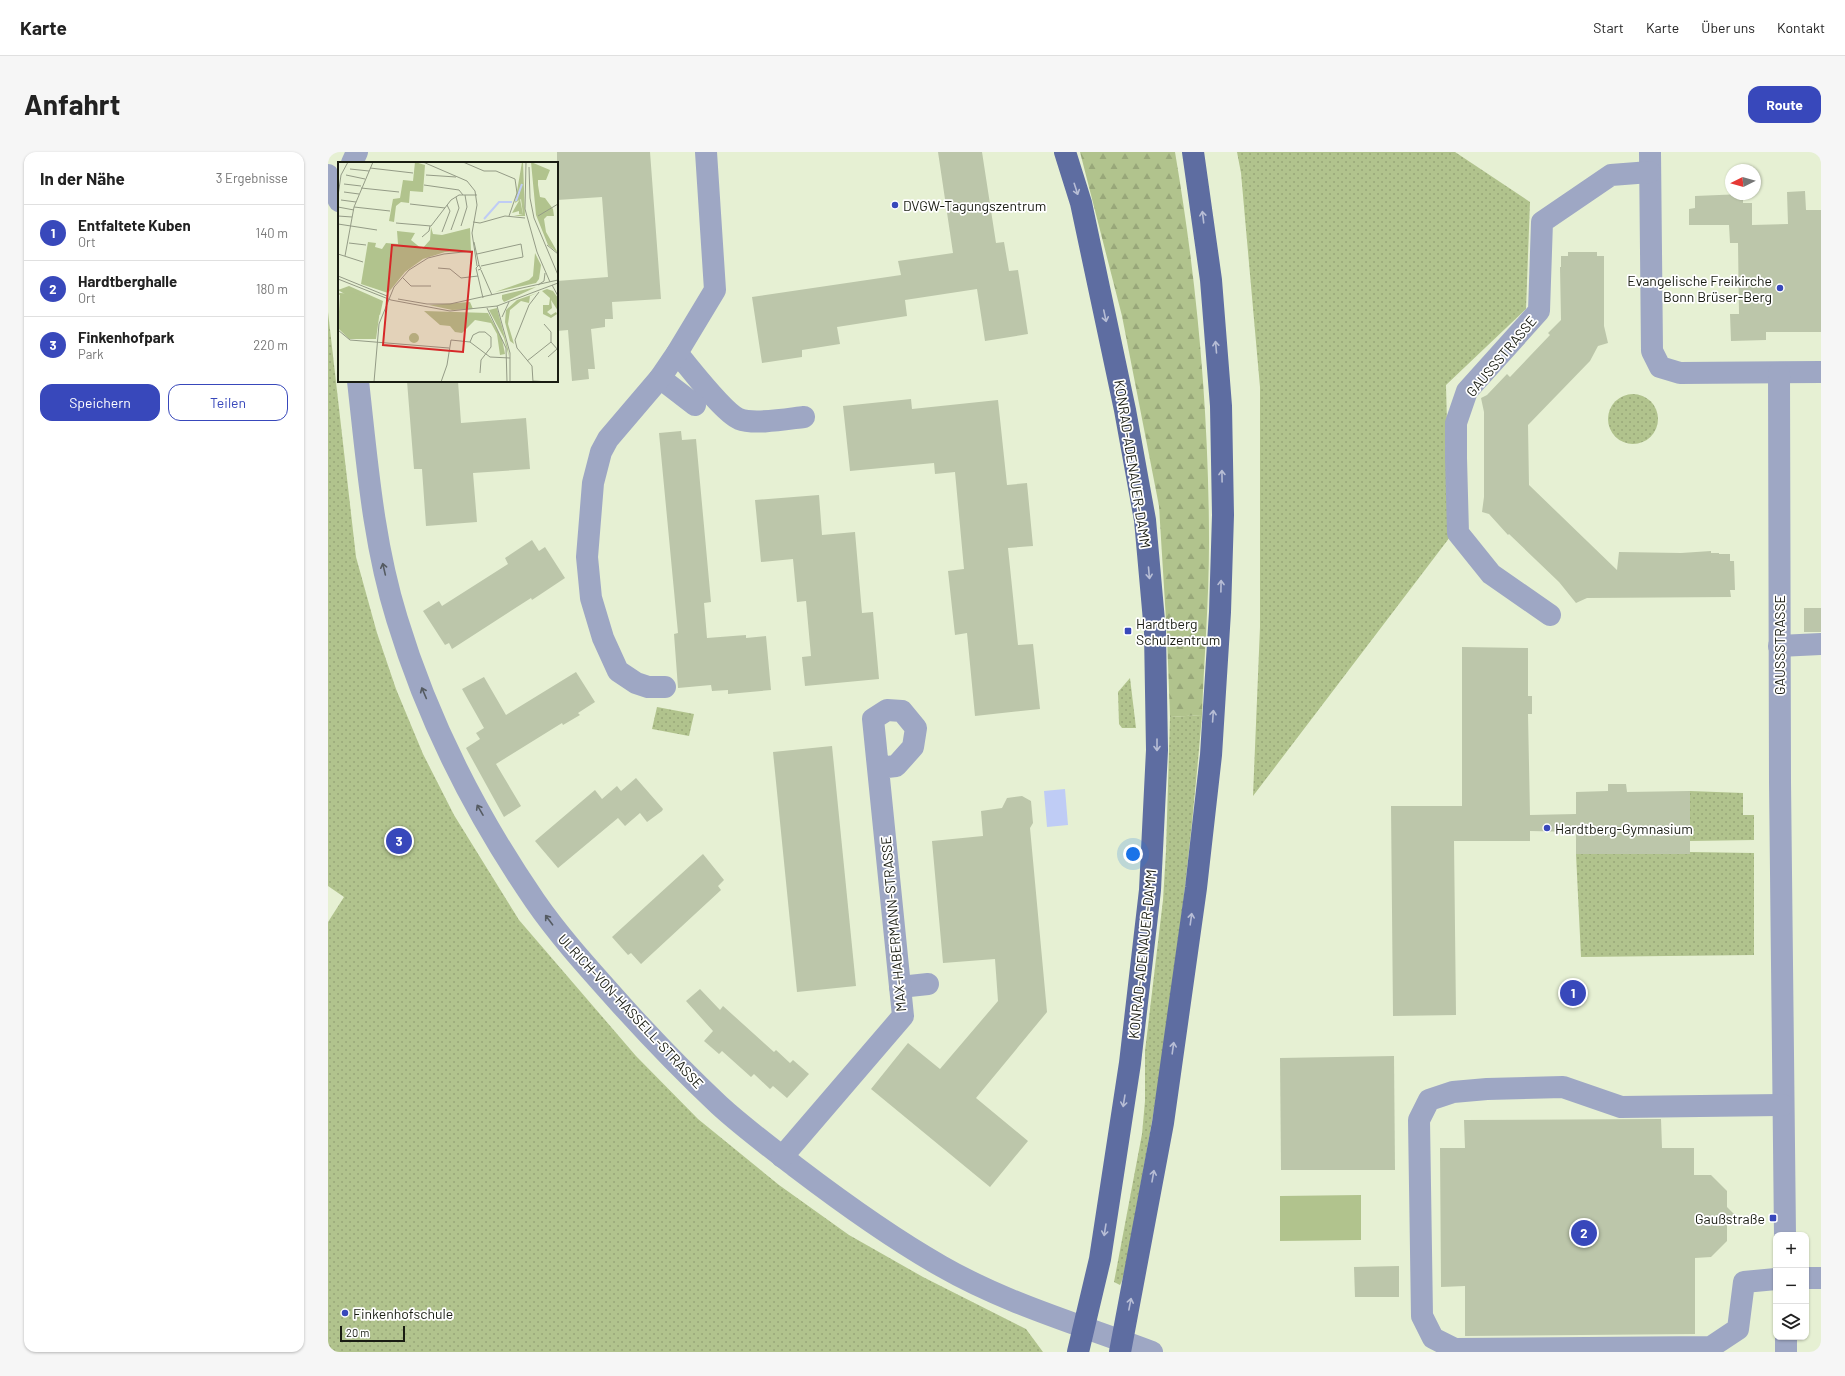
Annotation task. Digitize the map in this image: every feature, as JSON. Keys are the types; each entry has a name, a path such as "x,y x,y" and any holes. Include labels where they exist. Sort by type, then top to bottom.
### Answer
{"main road":[{"name":"KONRAD-ADENAUER-DAMM","path":"1064,152 1081,203 1125,410 1145,520 1155,632 1157,742 1150,890 1130,1063 1100,1258 1078,1352"},
{"path":"1121,1347 1163,1123 1196,888 1211,755 1220,612 1223,516 1221,406 1211,280 1193,152"}],"street":[{"path":"352,162 357,152"},
{"path":"664,687 648,687 636,683 618,671 603,638 591,598 587,557 593,483 601,452 608,439 660,378 715,290 706,152"},
{"name":"GAUSSSTRASSE","path":"1550,615 1491,574 1458,533 1456,423 1467,391 1539,311 1542,222 1611,175 1650,162 1652,351 1660,367 1680,373 1779,373 1779,646 1783,1105 1786,1232"},
{"path":"328,175 338,199"},
{"path":"677,353 719,402 739,419 764,421 804,417"},
{"path":"1779,373 1821,372"},
{"path":"660,378 695,405"},
{"name":"ULRICH-VON-HASSELL-STRASSE","path":"358,382 372,511 383,568 396,619 417,678 450,752 475,801 503,850 535,901 573,951 670,1057 721,1106 782,1156 854,1211 942,1267 1046,1314 1084,1329 1121,1347 1152,1352"},
{"path":"1779,646 1821,644"},
{"name":"MAX-HABERMANN-STRASSE","path":"782,1156 903,1016 878,768"},
{"path":"900,987 928,984"},
{"path":"1773,1279 1744,1282 1738,1329 1711,1347 1455,1349 1433,1338 1422,1316 1419,1120 1429,1100 1453,1092 1487,1089 1563,1087 1621,1107 1783,1105"},
{"path":"1809,1278 1821,1278"},
{"path":"1786,1340 1786,1352"}],"green space":[{"path":"1080,152 1175,152 1190,249 1200,347 1207,445 1209,564 1202,715 1170,717 1167,636 1159,506 1122,316"},
{"path":"1237,152 1455,152 1530,202 1526,309 1446,385 1450,537 1253,796 1260,627 1260,387 1241,173"},
{"path":"328,312 356,557 377,633 396,689 423,754 454,815 519,920 636,1056 698,1119 779,1185 849,1235 923,1277 1026,1329 1043,1352 328,1352 328,922 344,897 328,886"},
{"path":"1633,394 1642,396 1651,401 1656,410 1658,419 1656,428 1651,437 1642,442 1633,444 1624,442 1615,437 1610,428 1608,419 1610,410 1615,401 1624,396"},
{"path":"1130,678 1136,728 1122,728 1119,724 1118,692"},
{"path":"657,707 694,714 689,736 652,729"},
{"path":"1202,715 1176,963 1158,1086 1131,1237 1120,1285 1114,1282 1142,1134 1145,1101 1145,1051 1163,900 1170,717"},
{"path":"1690,791 1743,793 1743,815 1754,815 1754,840 1690,841"},
{"path":"1690,852 1754,853 1754,955 1581,957 1576,854 1689,854"},
{"path":"1361,1195 1361,1240 1280,1241 1280,1196"}],"water":[{"path":"1065,789 1068,825 1047,827 1044,791"}],"building":[{"path":"557,152 650,152 661,299 612,302 613,319 605,319 605,327 591,329 595,369 588,369 589,379 572,381 568,330 558,331 558,281 608,277 602,197 558,200"},
{"path":"938,152 982,152 996,243 1004,242 1009,271 1018,270 1028,334 985,341 977,289 905,300 907,316 837,327 840,344 802,350 802,357 762,363 752,297 901,275 898,261 953,253"},
{"name":"Evangelische Freikirche Bonn Brüser-Berg","path":"1805,191 1806,210 1821,210 1821,332 1766,332 1766,340 1731,341 1730,314 1739,314 1738,243 1730,243 1729,225 1689,225 1689,209 1695,208 1695,196 1725,195 1725,200 1743,200 1743,203 1752,203 1752,225 1788,224 1787,192"},
{"path":"1568,252 1597,252 1597,256 1604,256 1604,326 1608,343 1598,346 1590,361 1528,425 1529,485 1617,570 1619,552 1681,553 1711,551 1711,553 1730,554 1730,561 1734,561 1735,590 1730,590 1731,597 1587,598 1576,603 1559,582 1509,534 1508,535 1489,514 1482,512 1484,497 1484,412 1481,398 1487,395 1507,374 1510,377 1550,335 1548,333 1561,320 1561,256 1568,256"},
{"path":"407,382 458,382 461,423 526,418 530,469 473,473 477,522 426,526 422,469 414,469"},
{"path":"911,399 912,409 998,400 1007,485 1027,483 1033,546 1008,548 1018,645 1033,644 1040,709 975,716 967,633 955,635 948,571 964,569 955,472 935,474 934,463 850,471 843,406"},
{"path":"681,431 682,440 696,439 711,602 704,603 707,638 746,635 746,638 766,636 771,690 728,694 728,690 712,691 711,685 678,688 674,634 678,633 659,433"},
{"path":"819,495 822,535 855,532 862,613 873,612 879,679 805,686 802,657 811,656 806,601 797,602 793,559 761,562 755,500"},
{"path":"532,540 539,551 545,547 565,578 452,649 449,643 445,645 423,611 439,601 442,606 508,564 505,558"},
{"path":"1804,608 1821,608 1821,632 1804,632"},
{"path":"1462,647 1528,648 1528,696 1532,696 1532,714 1528,714 1530,815 1576,814 1576,792 1608,791 1608,784 1626,784 1627,792 1690,791 1690,854 1576,854 1576,832 1530,831 1530,841 1454,841 1456,1015 1393,1016 1391,806 1462,806"},
{"path":"576,672 595,702 578,713 580,715 563,725 562,723 496,764 521,806 504,817 466,748 480,739 476,733 484,728 462,689 484,677 506,715"},
{"path":"832,746 856,986 797,992 773,752"},
{"path":"636,778 663,809 662,811 647,822 640,813 625,826 618,818 558,868 535,841 595,790 602,799 617,786 621,791"},
{"path":"1022,796 1031,801 1033,823 1030,828 1047,1012 976,1098 1028,1141 990,1187 871,1089 908,1043 940,1069 998,1001 995,959 943,963 932,841 983,836 981,811 1002,808 1007,798"},
{"path":"703,854 724,880 718,886 721,890 641,964 631,953 628,955 612,937"},
{"path":"700,989 720,1010 723,1006 774,1052 776,1050 790,1063 793,1060 809,1074 787,1098 773,1086 770,1089 754,1074 751,1077 722,1051 719,1054 704,1041 713,1031 686,1001"},
{"path":"1394,1056 1395,1170 1281,1170 1280,1058"},
{"path":"1661,1119 1662,1148 1694,1148 1694,1175 1711,1175 1727,1191 1727,1207 1736,1216 1727,1225 1727,1241 1711,1257 1695,1258 1695,1334 1465,1336 1465,1286 1441,1287 1440,1148 1465,1148 1464,1120"},
{"path":"1399,1266 1399,1297 1355,1297 1354,1267"}],"place":[{"name":"DVGW-Tagungszentrum","path":"895,205"},
{"name":"Evangelische Freikirche Bonn Brüser-Berg","path":"1780,288"},
{"name":"Hardtberg Schulzentrum","path":"1128,631"},
{"name":"Hardtberg-Gymnasium","path":"1547,828"},
{"name":"Finkenhofpark","path":"399,841"},
{"name":"Entfaltete Kuben","path":"1573,993"},
{"name":"Gaußstraße","path":"1773,1218"},
{"name":"Hardtberghalle","path":"1584,1233"},
{"name":"Finkenhofschule","path":"345,1313"}]}
